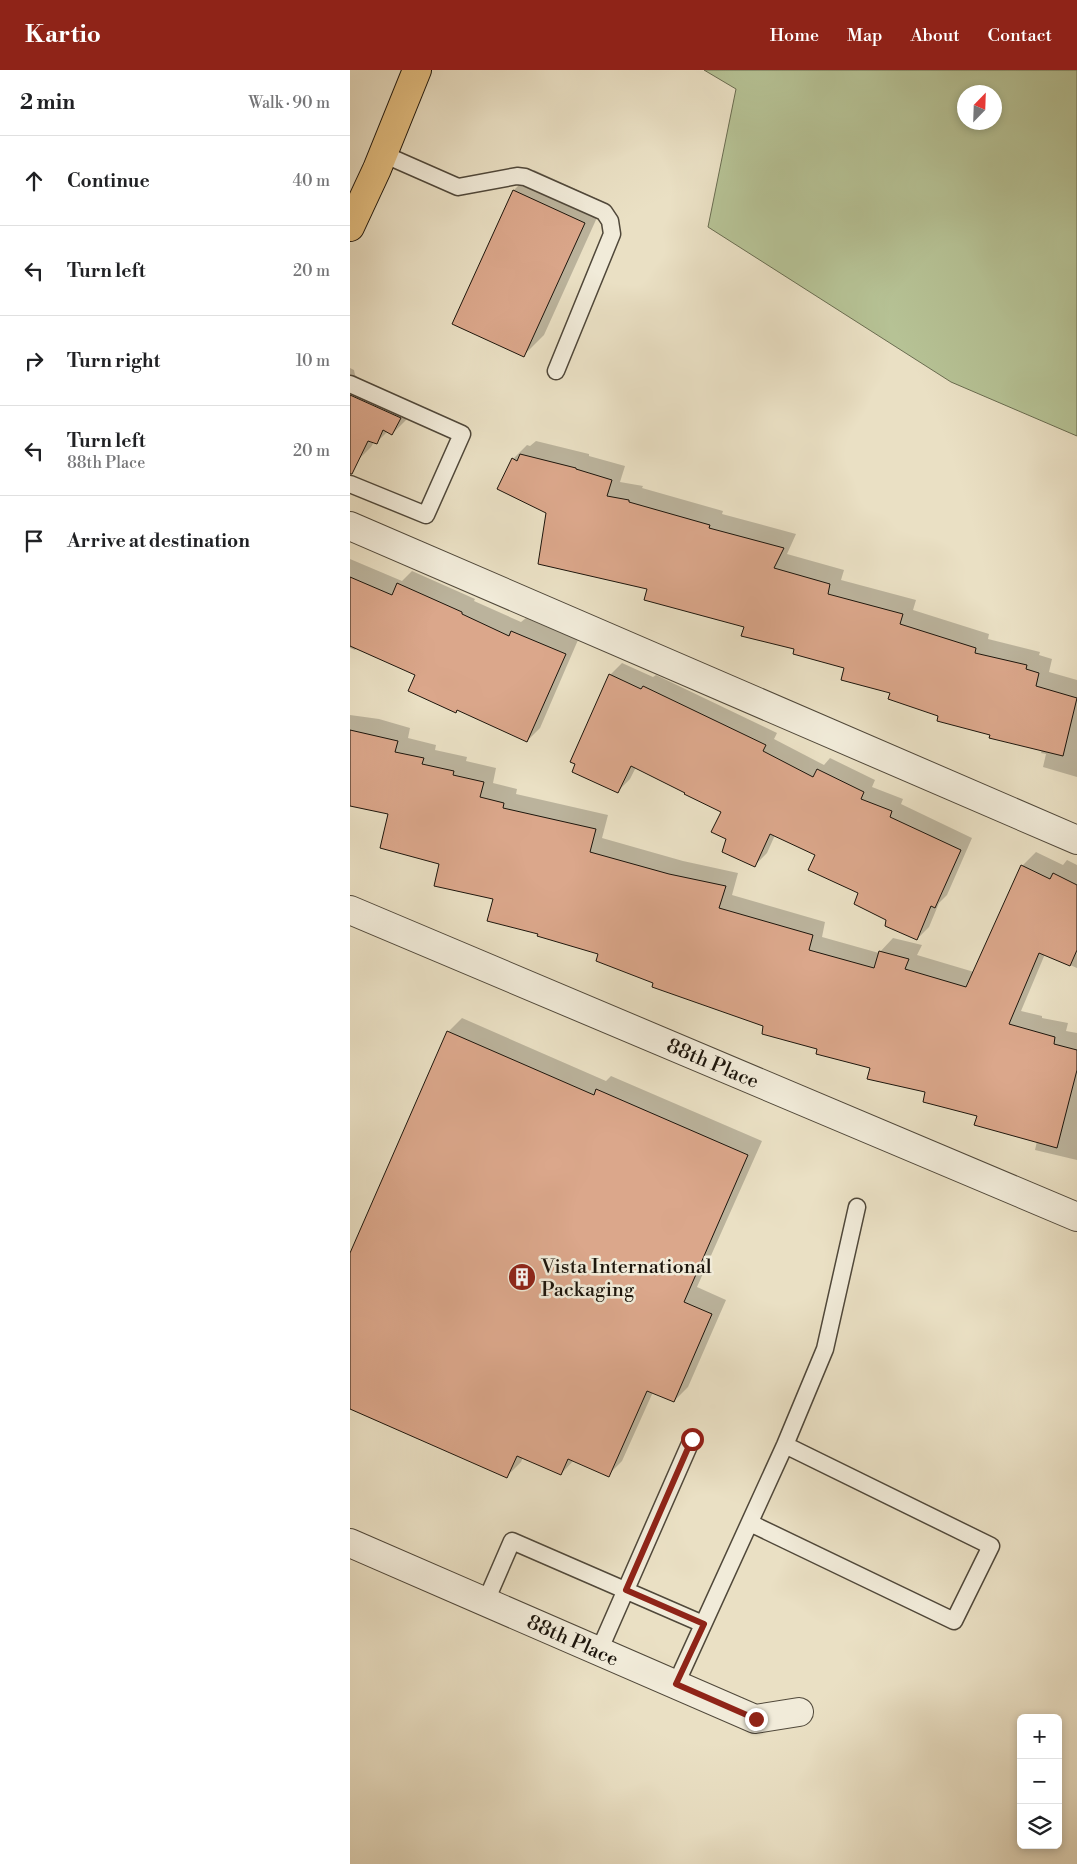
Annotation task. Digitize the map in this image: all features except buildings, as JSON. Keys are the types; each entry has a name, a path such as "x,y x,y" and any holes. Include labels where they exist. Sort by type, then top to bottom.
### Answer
{"main road":[{"path":"350,227 383,154 417,70"}],"street":[{"path":"350,526 1077,840"},
{"name":"88th Place","path":"350,910 1077,1217"},
{"name":"88th Place","path":"350,1542 756,1719 800,1712"}],"lane":[{"path":"383,154 458,187 517,176 525,177 604,212 610,221 612,234 556,371"},
{"path":"350,384 462,434 426,515 350,484"},
{"path":"676,1684 785,1445 825,1349 857,1207"},
{"path":"599,1651 692,1439"},
{"path":"750,1522 954,1621 992,1546 785,1445"},
{"path":"486,1601 512,1541 704,1624"}],"green space":[{"path":"704,70 1077,70 1077,436 951,382 708,227 736,89"}],"place":[{"name":"Vista International Packaging","path":"522,1277"}],"route":[{"path":"692,1439 626,1590 704,1624 676,1684 756,1719"}]}
